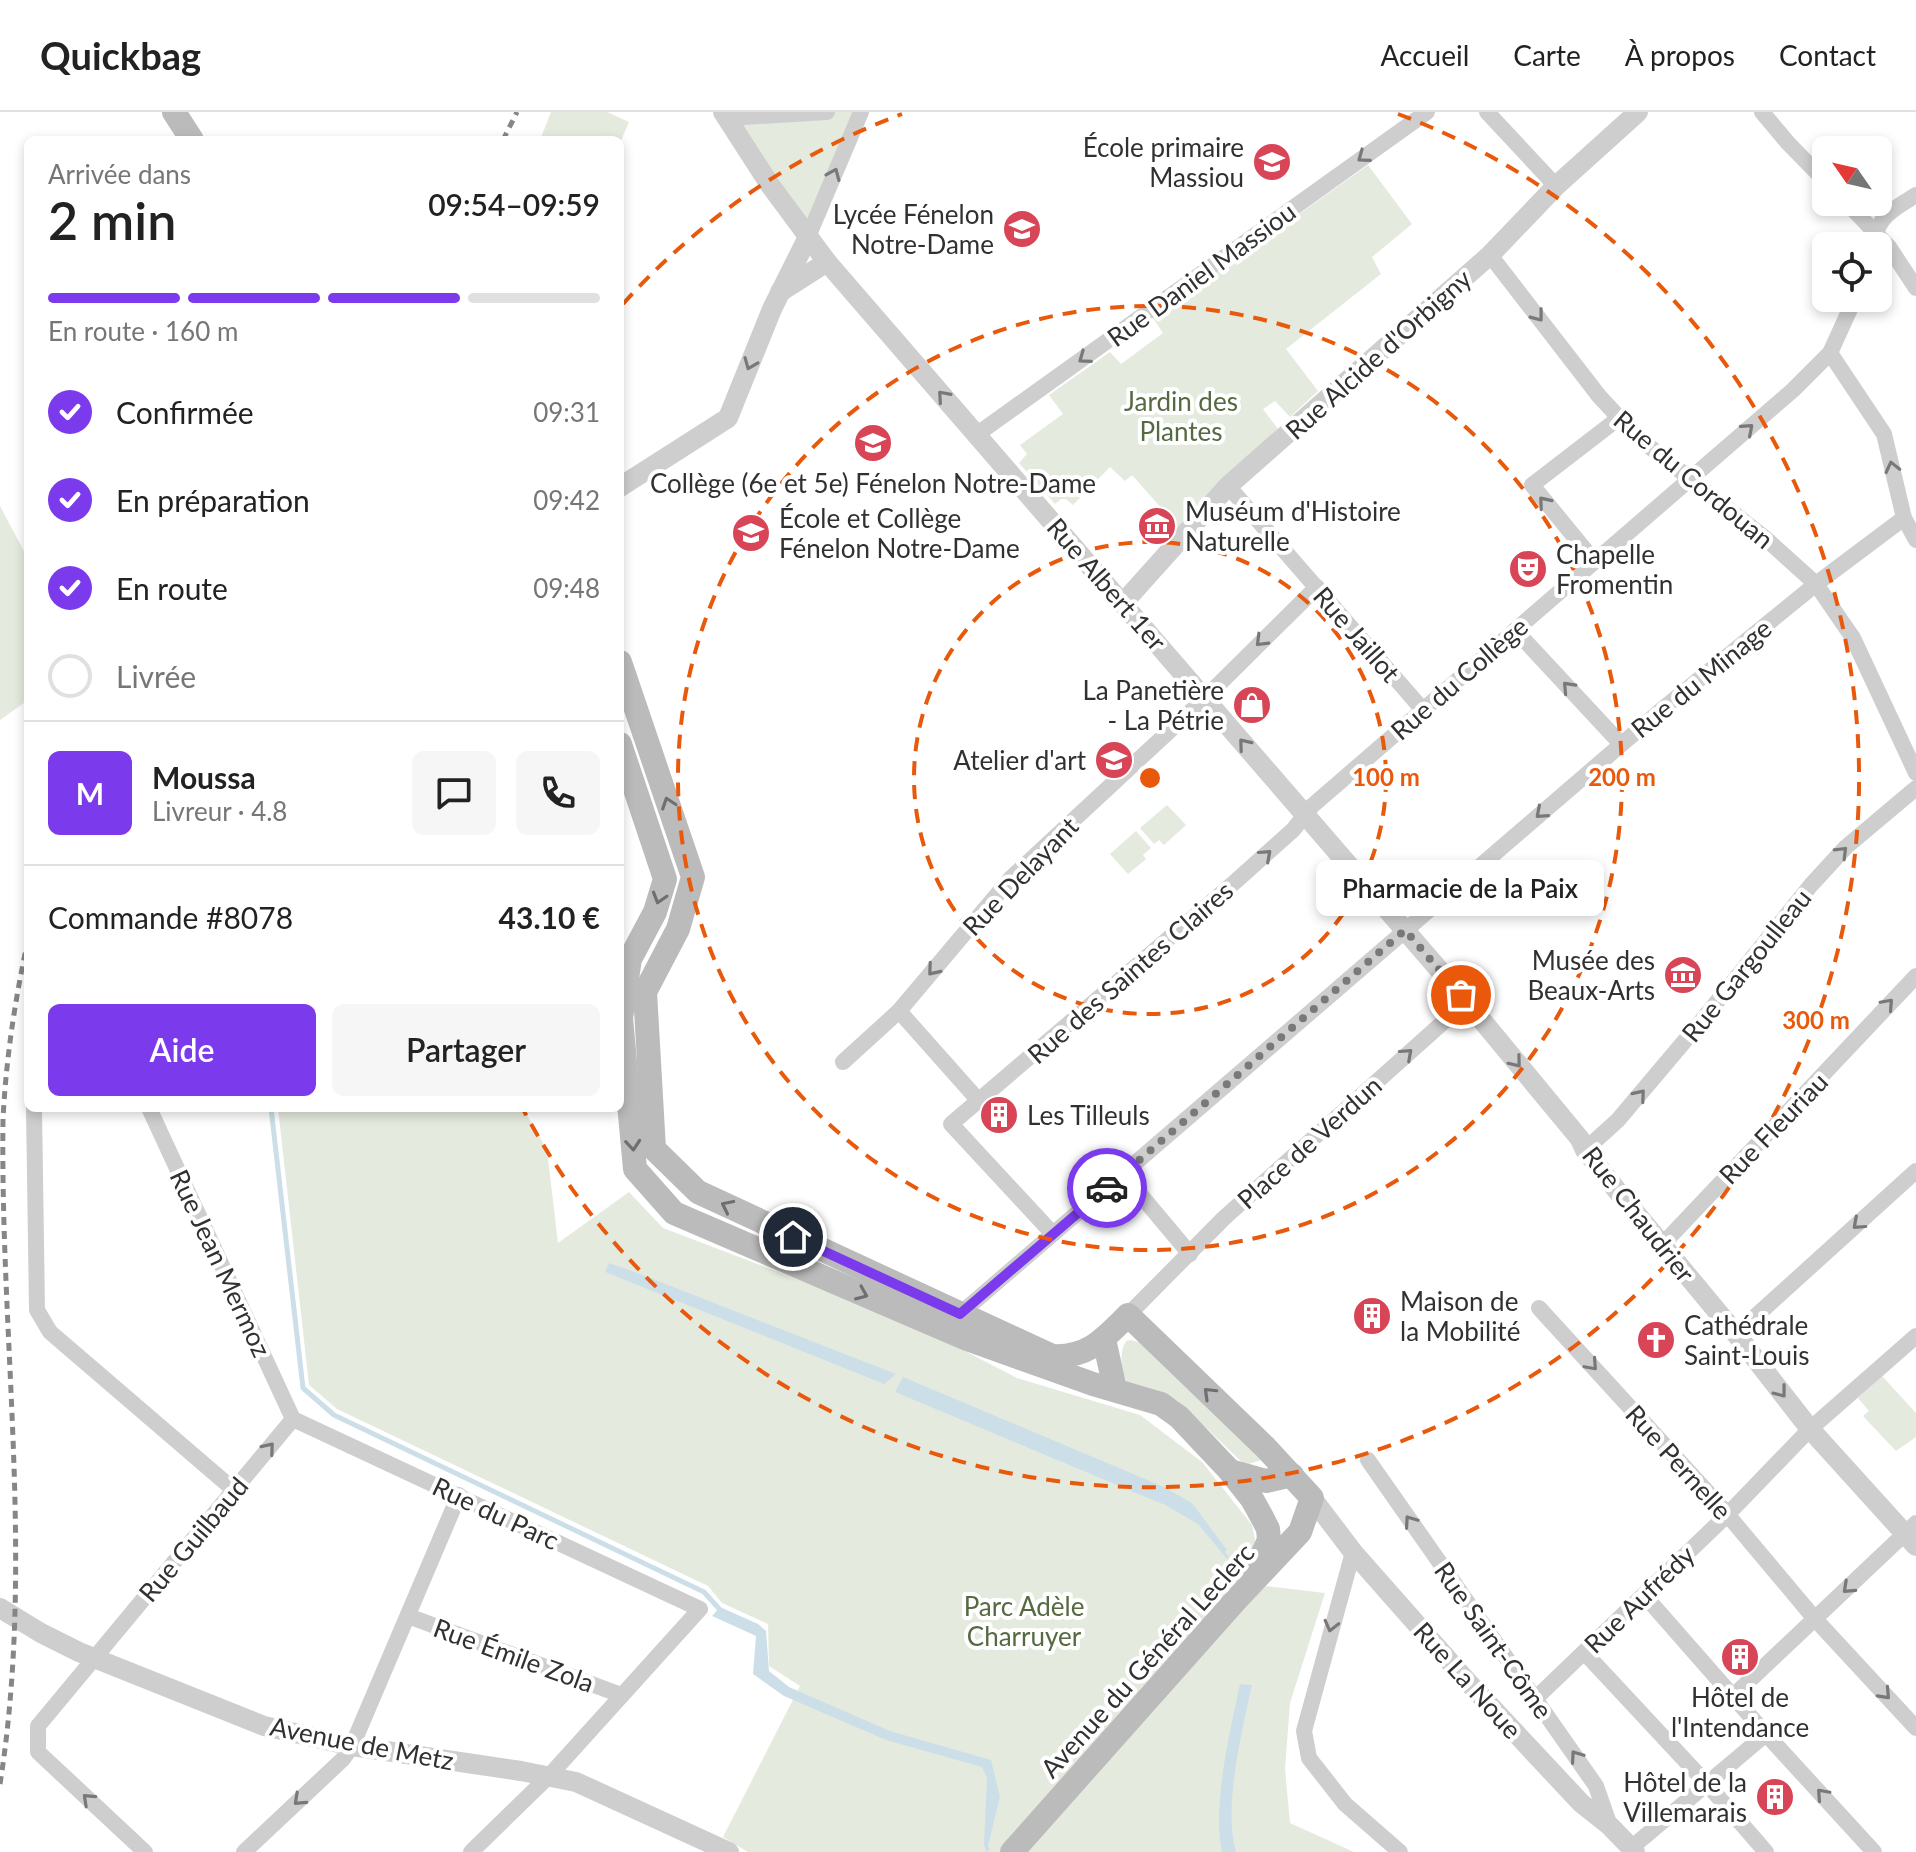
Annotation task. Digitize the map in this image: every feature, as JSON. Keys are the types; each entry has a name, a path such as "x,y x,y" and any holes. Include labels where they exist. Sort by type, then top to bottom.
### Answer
{"main road":[{"path":"174,112 189,136"},
{"path":"624,674 693,877 678,929 645,992 654,1149 698,1192 1052,1356 1079,1355 1104,1339 1128,1315 1312,1498"},
{"path":"624,756 665,879 655,912 630,959 624,998"},
{"path":"624,1050 635,1169 674,1213 967,1339 1093,1384 1161,1404 1179,1417 1230,1471 1252,1499 1268,1529 1269,1540 1258,1566 1236,1600"},
{"path":"1104,1339 1115,1389"},
{"path":"1230,1471 1266,1481 1292,1475"},
{"name":"Avenue du Général Leclerc","path":"1012,1852 1300,1532 1312,1498"}],"street":[{"path":"726,115 827,112"},
{"path":"624,484 728,418 780,292 808,237 861,112"},
{"name":"Rue Daniel Massiou","path":"976,435 1427,112"},
{"path":"1487,112 1556,186"},
{"name":"Rue Alcide d'Orbigny","path":"1124,602 1228,486 1490,255 1556,186 1638,112"},
{"path":"1762,112 1812,168"},
{"name":"Rue Albert 1er","path":"726,115 827,262 1405,930"},
{"path":"1878,232 1887,213 1916,195"},
{"path":"1857,216 1870,232"},
{"name":"Rue du Cordouan","path":"1490,255 1619,418 1650,449 1765,538 1816,584 1853,638 1916,773"},
{"path":"1892,259 1916,288"},
{"path":"780,292 827,262"},
{"path":"1849,312 1830,353 1884,434 1904,518 1916,540"},
{"name":"Rue du Collège","path":"1305,816 1312,806 1793,390 1830,353"},
{"path":"1595,562 1532,485 1619,418"},
{"name":"Rue Jaillot","path":"1228,486 1423,710"},
{"name":"Rue du Minage","path":"960,1314 1621,744 1816,584 1904,518"},
{"name":"Rue Delayant","path":"843,1062 899,1011 1012,877 1205,698 1317,587"},
{"path":"1515,630 1621,744"},
{"name":"Rue Gargoulleau","path":"1585,1150 1618,1120 1811,885 1846,847 1916,788"},
{"name":"Rue des Saintes Claires","path":"1053,1234 951,1124 1236,881 1305,816"},
{"name":"Rue Chaudrier","path":"1405,930 1580,1139 1585,1150 1810,1429 1912,1535"},
{"name":"Rue Fleuriau","path":"1662,1245 1916,976"},
{"name":"Place de Verdun","path":"1128,1315 1224,1218 1467,1001"},
{"path":"899,1011 979,1101"},
{"path":"34,1112 37,1310 50,1332 234,1490"},
{"name":"Rue Jean Mermoz","path":"151,1112 293,1419"},
{"path":"1736,1334 1916,1171"},
{"path":"1123,1174 1190,1254"},
{"name":"Rue Pernelle","path":"1539,1308 1916,1728"},
{"name":"Rue Aufrédy","path":"1535,1699 1727,1515 1810,1429 1916,1336"},
{"name":"Rue Guilbaud","path":"145,1852 38,1752 38,1726 293,1419"},
{"name":"Rue du Parc","path":"293,1419 700,1609 621,1695"},
{"name":"Rue Saint-Côme","path":"1368,1460 1596,1786 1610,1826"},
{"path":"244,1852 343,1759 352,1746 459,1495"},
{"name":"Rue La Noue","path":"1312,1498 1353,1552 1523,1742 1581,1803 1633,1850"},
{"path":"1732,1697 1815,1619 1912,1535"},
{"path":"1353,1552 1304,1731 1309,1758 1345,1804 1400,1852"},
{"path":"1644,1595 1732,1697 1874,1852"},
{"name":"Avenue de Metz","path":"1,1611 93,1659 264,1726 352,1746 576,1782 729,1852"},
{"name":"Rue Émile Zola","path":"408,1616 621,1695"},
{"path":"1584,1652 1766,1852"},
{"path":"471,1852 549,1776 621,1695"},
{"path":"1633,1850 1766,1734"}],"green space":[{"path":"551,112 607,112 629,122 623,136 542,136"},
{"path":"861,112 808,237 728,118"},
{"name":"Jardin des Plantes","path":"1368,165 1412,224 1372,257 1381,274 1286,349 1318,391 1290,417 1275,401 1263,409 1278,429 1179,528 1132,475 1125,481 1110,467 1073,505 1066,499 1055,504 1019,463 1027,454 1020,445 1063,414 1049,395 1110,352 1121,364 1163,333 1153,318"},
{"path":"0,506 24,551 24,703 0,720"},
{"path":"1167,805 1186,825 1164,845 1159,840 1154,844 1140,828"},
{"path":"1136,831 1151,848 1143,855 1146,859 1128,874 1110,854"},
{"name":"Parc Adèle Charruyer","path":"278,1112 525,1112 547,1150 558,1243 629,1192 663,1228 905,1320 1017,1378 1140,1415 1202,1462 1252,1525 1265,1586 1325,1593 1290,1703 1285,1769 1290,1823 1354,1852 748,1852 723,1837 800,1686 769,1666 768,1624 722,1603 708,1586 337,1409 309,1385"},
{"path":"1126,1341 1152,1346 1262,1460 1245,1465 1177,1400 1127,1384 1121,1357"},
{"path":"1882,1376 1916,1413 1916,1437 1896,1451 1863,1416 1869,1411 1858,1398"}],"shaded area":[{"path":"609,1263 896,1374 884,1384 605,1272"},
{"path":"903,1377 1164,1487 1192,1503 1229,1557 1227,1559 1198,1524 1165,1505 895,1392"},
{"path":"720,1607 758,1624 766,1631 769,1671 789,1687 890,1731 991,1760 1000,1797 988,1846 990,1850 986,1852 984,1844 987,1778 982,1767 886,1740 784,1696 753,1674 756,1636 712,1616"},
{"path":"1240,1684 1252,1685 1233,1792 1236,1852 1222,1852 1219,1833 1221,1790"}],"waterway":[{"path":"271,1112 303,1388 334,1415 704,1592 721,1611"}],"railway":[{"path":"505,136 517,112"},
{"path":"0,1784 10,1701 16,1535 3,1202 3,1119 6,1074 24,960"}],"way so far":[{"path":"1107,1188 1405,930 1461,995"}],"place":[{"name":"École primaire Massiou","path":"1272,162"},
{"name":"Lycée Fénelon Notre-Dame","path":"1022,229"},
{"name":"Collège (6e et 5e) Fénelon Notre-Dame","path":"873,443"},
{"name":"Muséum d'Histoire Naturelle","path":"1157,526"},
{"name":"École et Collège Fénelon Notre-Dame","path":"751,533"},
{"name":"Chapelle Fromentin","path":"1528,569"},
{"name":"La Panetière - La Pétrie","path":"1252,705"},
{"name":"Atelier d'art","path":"1114,760"},
{"name":"Musée des Beaux-Arts","path":"1683,975"},
{"name":"Pharmacie de la Paix","path":"1461,995"},
{"name":"Les Tilleuls","path":"999,1115"},
{"name":"Maison de la Mobilité","path":"1372,1316"},
{"name":"Cathédrale Saint-Louis","path":"1656,1340"},
{"name":"Hôtel de l'Intendance","path":"1740,1657"},
{"name":"Hôtel de la Villemarais","path":"1775,1797"}],"route":[{"path":"793,1237 960,1314 1107,1188"}]}
